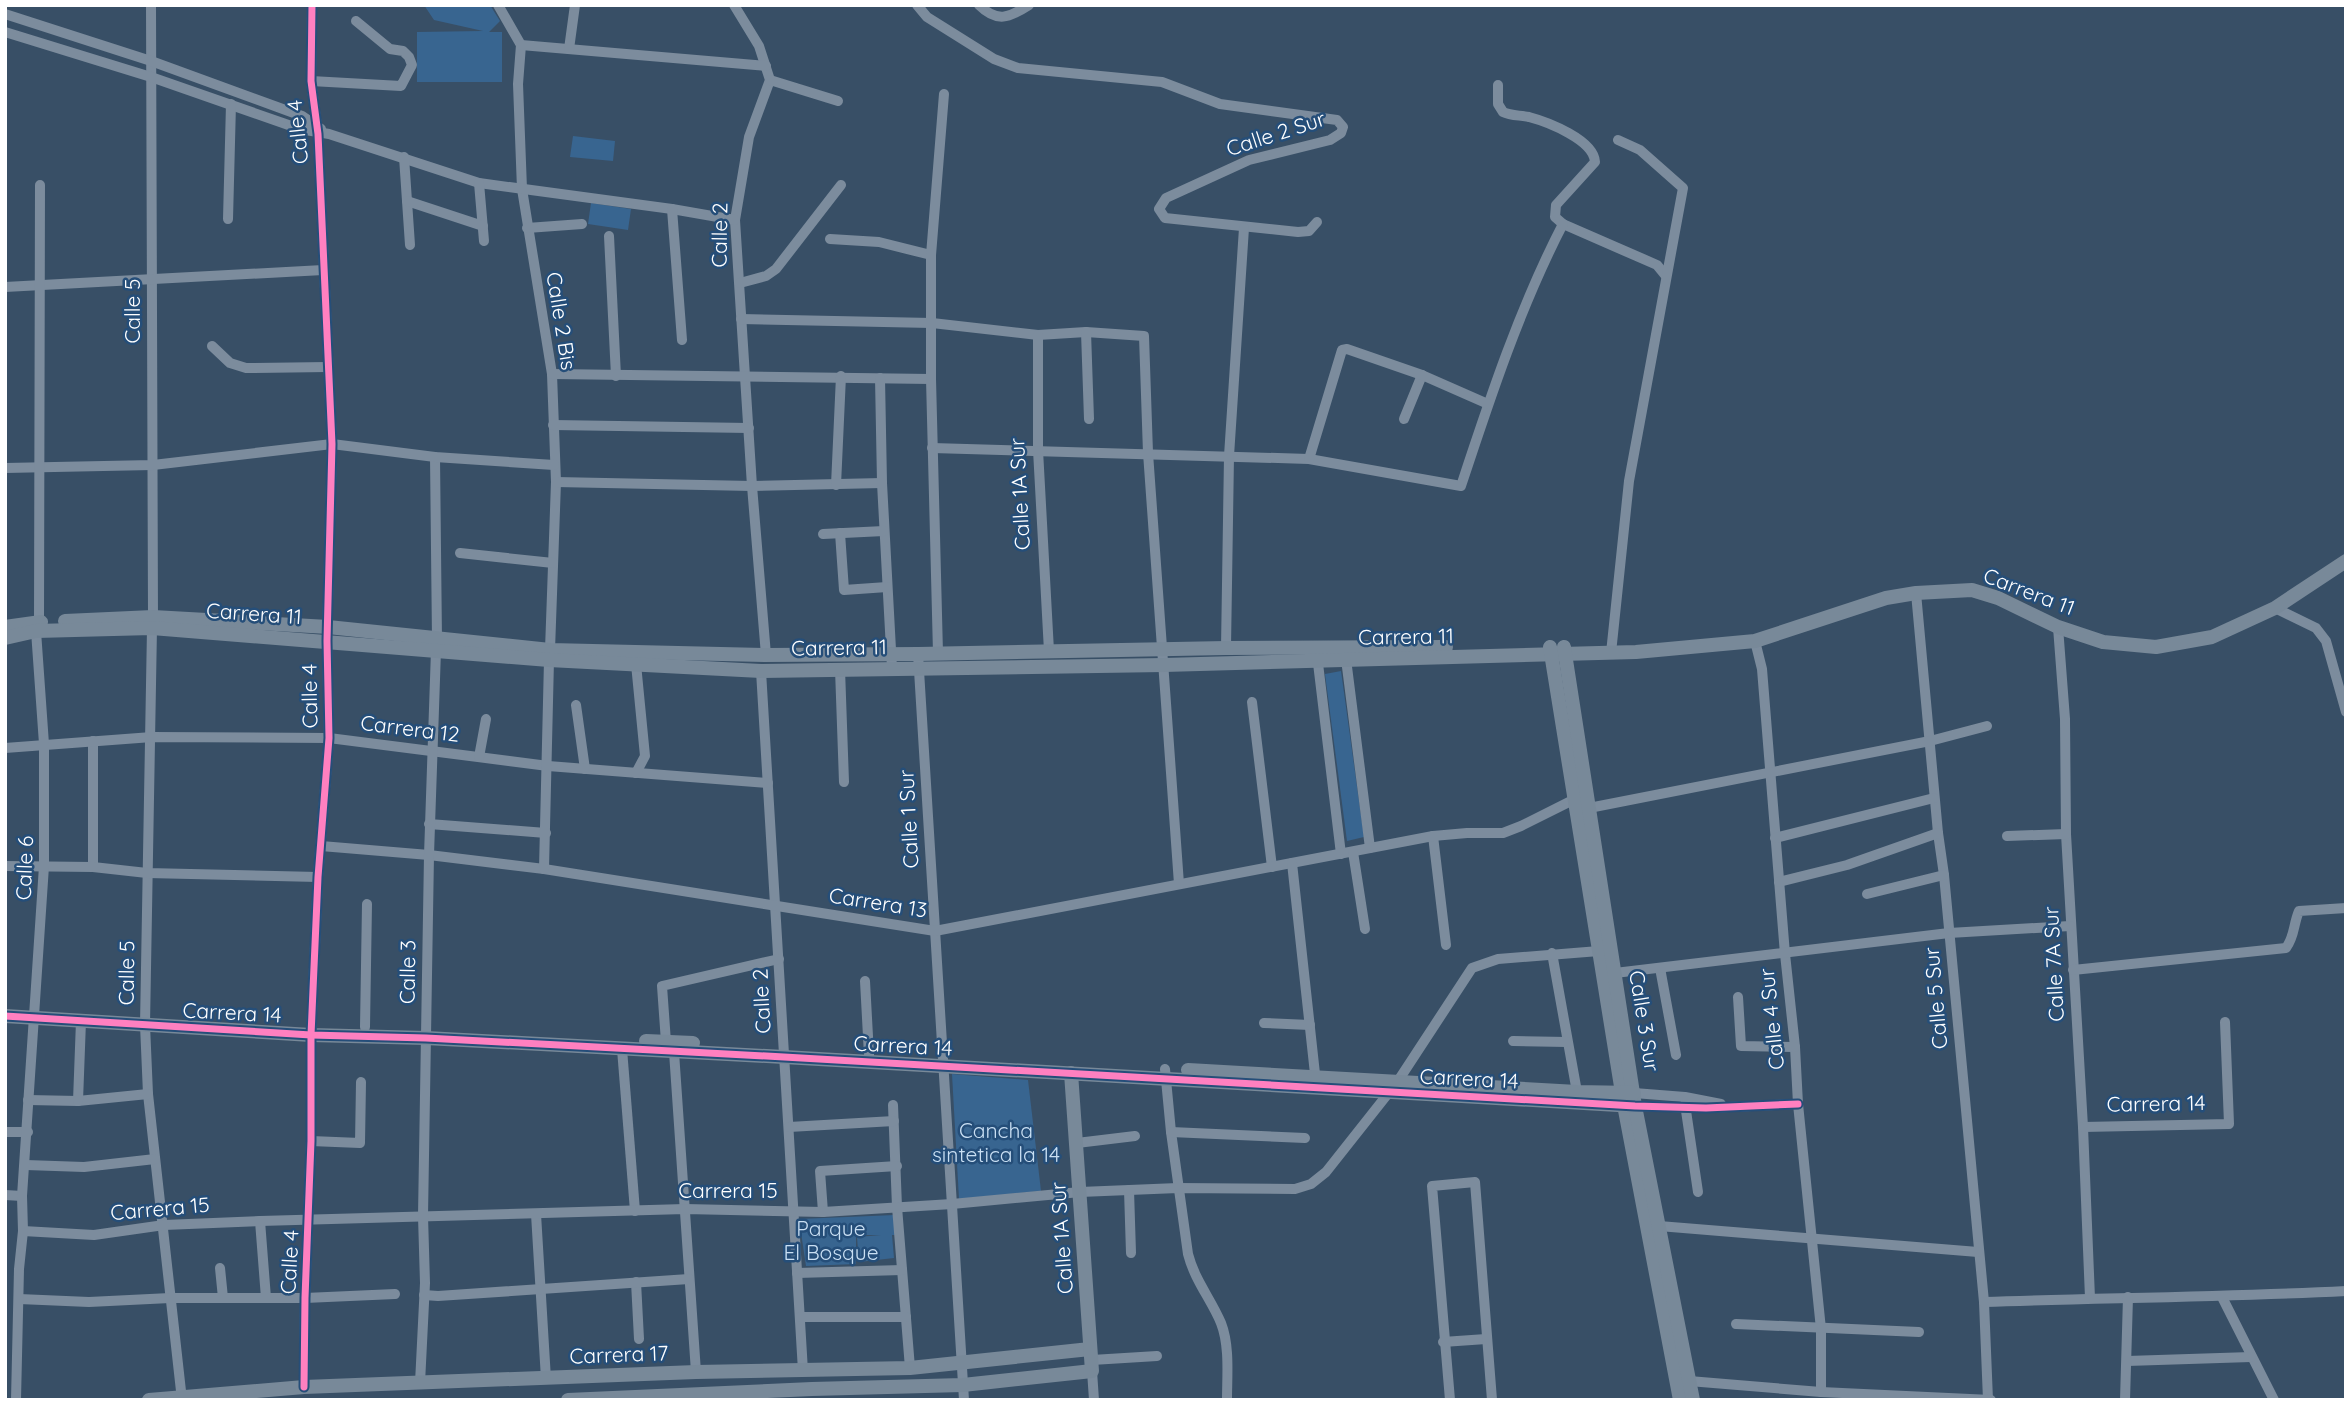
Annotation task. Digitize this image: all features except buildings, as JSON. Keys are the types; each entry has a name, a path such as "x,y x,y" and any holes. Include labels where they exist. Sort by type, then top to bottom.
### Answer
{"street":[{"name":"Calle 5","path":"151,5 153,622 146,1021 148,1094 182,1399"},
{"name":"Calle 4","path":"304,1387 305,1298 310,1219 311,1030 328,738 332,444 323,270 322,131 311,81 312,5"},
{"path":"498,5 521,45 766,66"},
{"path":"569,49 575,5"},
{"path":"734,5 759,46 771,80 838,101"},
{"name":"Calle 2 Sur","path":"917,5 927,17 994,60 1018,68 1162,82 1220,104 1337,120 1343,127 1342,133 1330,140 1249,160 1166,198 1159,209 1165,218 1235,224 1244,228"},
{"path":"979,5 988,15 1002,18 1029,5"},
{"path":"5,14 151,61 302,116 322,131"},
{"path":"311,81 401,86 412,65 409,57 403,51 390,49 356,21"},
{"path":"5,32 479,183 735,220"},
{"name":"Calle 2 Bis","path":"521,45 518,84 522,189 552,374 556,482 544,869"},
{"name":"Calle 2","path":"766,655 735,220 749,137 771,80"},
{"path":"1498,85 1498,104 1503,112 1549,124 1587,145 1594,155 1595,162 1556,205 1555,217 1563,224 1657,265 1666,276"},
{"path":"938,653 932,448 932,255 944,94"},
{"path":"228,219 231,104"},
{"path":"1611,650 1629,481 1683,188 1640,150 1618,140"},
{"path":"404,157 410,245"},
{"path":"479,183 484,241"},
{"path":"740,283 766,276 776,269 841,185"},
{"name":"Calle 6","path":"16,1400 22,1196 44,866 44,744 38,627 40,186"},
{"path":"407,201 483,226"},
{"path":"672,209 682,340"},
{"path":"1226,648 1229,456 1244,228 1298,232 1309,231 1317,222"},
{"path":"527,228 582,224"},
{"path":"932,448 1309,459 1461,486 1488,404 1528,299 1563,224"},
{"path":"609,236 616,376"},
{"path":"830,239 879,242 932,255"},
{"path":"5,287 323,270"},
{"path":"741,319 932,323 1038,335 1086,332 1144,336 1148,453 1179,884"},
{"path":"1086,332 1089,419"},
{"name":"Calle 1A Sur","path":"1038,335 1038,450 1049,651"},
{"path":"212,346 230,363 246,368 328,367"},
{"path":"1309,459 1342,350 1347,349 1422,375 1488,404"},
{"path":"552,374 931,379"},
{"path":"1404,419 1422,375"},
{"path":"836,485 841,376"},
{"path":"880,378 891,661"},
{"path":"553,425 749,428"},
{"path":"5,468 153,465 332,444 435,457 554,465"},
{"name":"Calle 3","path":"420,1383 424,1295 429,824 436,645 435,457"},
{"path":"556,482 752,486 882,483"},
{"path":"823,534 884,531"},
{"path":"840,533 844,590 887,587"},
{"path":"460,552 553,563"},
{"name":"Carrera 11","path":"550,655 766,655 891,661 1164,665 1317,654 1675,648 1755,641 1886,598 1916,593 1972,590 1998,598 2058,627 2103,642 2156,647 2212,637 2275,608 2346,561"},
{"name":"Calle 5 Sur","path":"1916,593 1984,1302 1989,1400"},
{"path":"2275,608 2316,628 2326,641 2346,712"},
{"name":"Carrera 11","path":"5,627 153,622 328,634 636,664 761,671 840,669 891,661"},
{"name":"Carrera 11","path":"5,638 38,627"},
{"name":"Calle 7A Sur","path":"2058,627 2065,719 2066,834 2090,1298"},
{"name":"Calle 4 Sur","path":"1755,641 1762,669 1798,1104 1821,1329 1821,1392"},
{"name":"Carrera 11","path":"918,661 938,653 1226,648 1317,654 1346,659 1558,651"},
{"name":"Calle 3 Sur","path":"1558,651 1575,799 1599,951 1629,1099 1659,1226 1693,1400"},
{"name":"Calle 3 Sur","path":"1558,651 1589,808 1615,972 1629,1099 1680,1400"},
{"path":"1317,654 1341,854"},
{"path":"1346,659 1370,848"},
{"name":"Calle 1 Sur","path":"918,661 964,1392"},
{"path":"636,664 645,756 636,773"},
{"path":"840,669 844,782"},
{"name":"Calle 2","path":"761,671 803,1371"},
{"path":"1252,702 1272,867"},
{"path":"576,705 585,769"},
{"path":"479,757 486,719"},
{"path":"1589,808 1770,774 1930,741 1987,726"},
{"name":"Carrera 12","path":"5,748 152,737 328,738 548,766 768,783"},
{"path":"93,741 93,867"},
{"path":"1775,838 1934,798"},
{"name":"Carrera 13","path":"321,846 429,855 544,869 935,931 1433,836 1503,833 1575,799"},
{"path":"429,824 546,833"},
{"path":"1779,882 1847,865 1938,833"},
{"path":"2007,836 2066,834"},
{"path":"1433,836 1447,945"},
{"path":"1353,852 1366,929"},
{"path":"1292,863 1316,1081"},
{"path":"5,866 318,877"},
{"path":"1867,894 1944,875"},
{"path":"365,1027 367,904"},
{"path":"2073,970 2286,948 2293,939 2294,923 2299,911 2346,908"},
{"path":"1615,972 1949,933 2070,926"},
{"name":"Carrera 15","path":"23,1231 94,1234 164,1225 685,1209 823,1212 1080,1192 1178,1188 1295,1189 1311,1184 1326,1172 1394,1086 1472,968 1498,959 1599,951"},
{"path":"1552,953 1577,1092"},
{"path":"696,1372 685,1209 662,986 779,959"},
{"path":"1660,968 1676,1055"},
{"path":"865,981 869,1055"},
{"path":"1738,997 1741,1046 1795,1047"},
{"name":"Carrera 14","path":"5,1007 82,1021 146,1021"},
{"name":"Carrera 14","path":"5,1016 35,1014 311,1030 426,1033 1731,1106 1798,1104"},
{"path":"78,1101 82,1021"},
{"name":"Carrera 14","path":"2083,1127 2229,1124 2225,1022"},
{"path":"1264,1023 1310,1025"},
{"name":"Carrera 14","path":"311,1030 365,1027 622,1049 670,1047"},
{"path":"1513,1041 1567,1042"},
{"path":"622,1049 635,1211"},
{"name":"Carrera 14","path":"784,1053 869,1055 943,1063"},
{"name":"Carrera 14","path":"1021,1067 1071,1073 1166,1074"},
{"name":"Calle 1A Sur","path":"1071,1073 1094,1400"},
{"path":"1166,1074 1188,1254 1193,1274 1221,1322 1226,1337 1227,1400"},
{"path":"311,1142 360,1143 361,1082"},
{"name":"Carrera 14","path":"1394,1086 1577,1092 1629,1099"},
{"path":"28,1100 78,1101 148,1094"},
{"path":"1685,1102 1698,1192"},
{"path":"893,1105 897,1207 910,1368"},
{"path":"789,1127 894,1121"},
{"path":"5,1132 28,1132"},
{"path":"1171,1132 1305,1138"},
{"path":"1077,1143 1135,1136"},
{"path":"26,1166 84,1167 155,1159"},
{"path":"823,1212 820,1171 897,1166"},
{"path":"1450,1400 1443,1342 1432,1186 1475,1182 1492,1400"},
{"path":"1129,1190 1131,1253"},
{"path":"5,1195 22,1196"},
{"path":"536,1214 546,1379"},
{"path":"260,1221 266,1298"},
{"path":"1659,1226 1978,1252"},
{"path":"220,1268 223,1298"},
{"path":"5,1269 19,1269"},
{"path":"797,1273 902,1270"},
{"path":"424,1295 690,1279"},
{"path":"636,1282 639,1339"},
{"path":"1984,1302 2222,1297 2346,1291"},
{"path":"19,1299 89,1302 395,1294"},
{"path":"2125,1400 2128,1297"},
{"path":"2222,1297 2274,1400"},
{"path":"800,1317 906,1317"},
{"path":"1736,1324 1919,1332"},
{"path":"1443,1342 1486,1339"},
{"path":"1092,1360 1157,1356"},
{"path":"2127,1361 2250,1357"},
{"name":"Carrera 17","path":"149,1400 304,1387 1092,1360"},
{"name":"Carrera 17","path":"568,1400 964,1392 1092,1360"},
{"path":"1689,1381 1821,1392 1989,1400"}],"green space":[{"path":"424,5 490,5 500,21 489,32 502,32 502,82 417,82 417,32 483,31 434,20"},
{"path":"573,136 615,141 613,161 570,157"},
{"path":"591,203 631,209 628,230 588,224"},
{"path":"1341,671 1364,837 1347,841 1325,674"},
{"name":"Cancha sintetica la 14","path":"952,1074 1028,1080 1041,1191 959,1199"},
{"name":"Parque El Bosque","path":"895,1215 896,1235 892,1235 894,1258 859,1262 857,1237 881,1235 856,1235 856,1264 806,1266 799,1219"}],"cycle path":[{"path":"304,1387 311,1141 311,1035 318,877 329,738 327,641 332,444 318,134 311,81 312,5"},
{"path":"5,1016 311,1035 426,1038 784,1057 1635,1106 1706,1108 1798,1104"}]}
